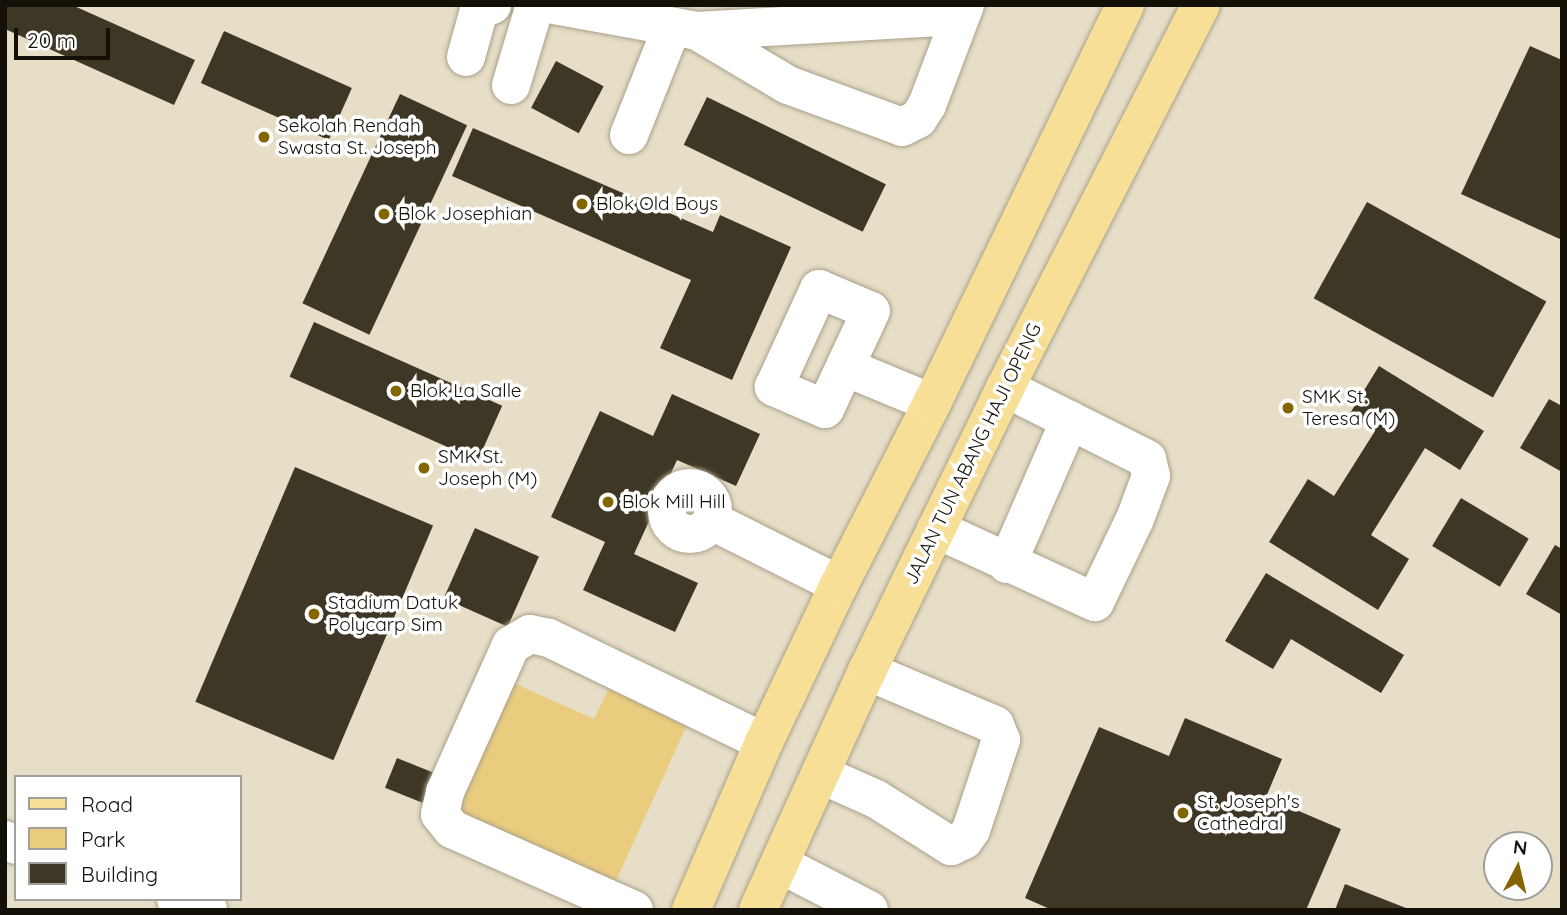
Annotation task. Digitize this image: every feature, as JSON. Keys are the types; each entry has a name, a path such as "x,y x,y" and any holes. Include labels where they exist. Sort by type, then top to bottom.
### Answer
{"main road":[{"path":"691,910 764,742 839,584 932,403 1125,5"},
{"name":"JALAN TUN ABANG HAJI OPENG","path":"758,910 867,671 1005,388 1202,5"}],"street":[{"path":"466,57 479,10 492,5"},
{"path":"511,85 535,5"},
{"path":"554,5 685,29 963,11 927,105 918,119 902,127 788,85 685,29"},
{"path":"629,135 685,29"},
{"path":"845,367 932,403"},
{"path":"936,529 1007,564 1095,602 1135,519 1151,476 1147,459 1005,388"},
{"path":"1007,564 1070,420"},
{"path":"712,521 839,584"},
{"path":"634,910 452,829 440,814 445,792 511,645 530,634 549,638 764,742"},
{"path":"820,774 876,799 951,846 964,840 971,830 1001,740 995,725 867,671"},
{"path":"780,864 869,910"},
{"path":"182,901 208,910"}],"green space":[{"path":"511,682 594,719 609,688 688,723 614,885 452,812"}],"building":[{"path":"5,5 72,5 195,60 174,105 5,29"},
{"path":"224,31 352,88 329,140 201,83"},
{"path":"1530,46 1562,60 1562,240 1461,194"},
{"path":"556,61 604,86 579,133 531,108"},
{"name":"Blok Josephian","path":"400,94 467,125 369,335 302,303"},
{"path":"707,97 886,184 863,232 684,145"},
{"path":"473,128 713,232 720,215 791,247 732,380 660,348 691,280 452,176"},
{"path":"1367,202 1546,301 1493,398 1314,298"},
{"name":"Blok La Salle","path":"314,322 502,406 478,461 290,377"},
{"path":"1379,366 1484,431 1460,470 1425,448 1371,535 1409,559 1378,610 1269,542 1308,479 1334,496 1375,431 1349,415"},
{"name":"Blok Mill Hill","path":"672,394 760,434 736,486 677,460 634,554 698,583 675,632 583,590 605,542 551,517 600,411 653,436"},
{"path":"1549,399 1562,406 1562,472 1520,448"},
{"name":"Stadium Datuk Polycarp Sim","path":"295,467 433,526 333,760 195,702"},
{"path":"1461,498 1529,539 1500,587 1432,546"},
{"path":"475,528 539,556 508,627 444,598"},
{"path":"1555,545 1562,549 1562,615 1526,594"},
{"path":"1266,573 1404,655 1381,693 1291,639 1273,669 1225,641"},
{"name":"St. Joseph's Cathedral","path":"1185,718 1282,759 1266,797 1341,829 1306,910 1052,910 1025,898 1099,727 1169,756"},
{"path":"397,758 435,773 423,803 385,788"},
{"path":"1345,884 1411,910 1335,910"}],"place":[{"name":"Sekolah Rendah Swasta St. Joseph","path":"264,137"},
{"name":"Blok Old Boys","path":"582,204"},
{"name":"Blok Josephian","path":"384,214"},
{"name":"Blok La Salle","path":"396,391"},
{"name":"SMK St. Teresa (M)","path":"1288,408"},
{"name":"SMK St. Joseph (M)","path":"424,468"},
{"name":"Blok Mill Hill","path":"608,502"},
{"name":"Stadium Datuk Polycarp Sim","path":"314,614"},
{"name":"St. Joseph's Cathedral","path":"1183,813"}]}
